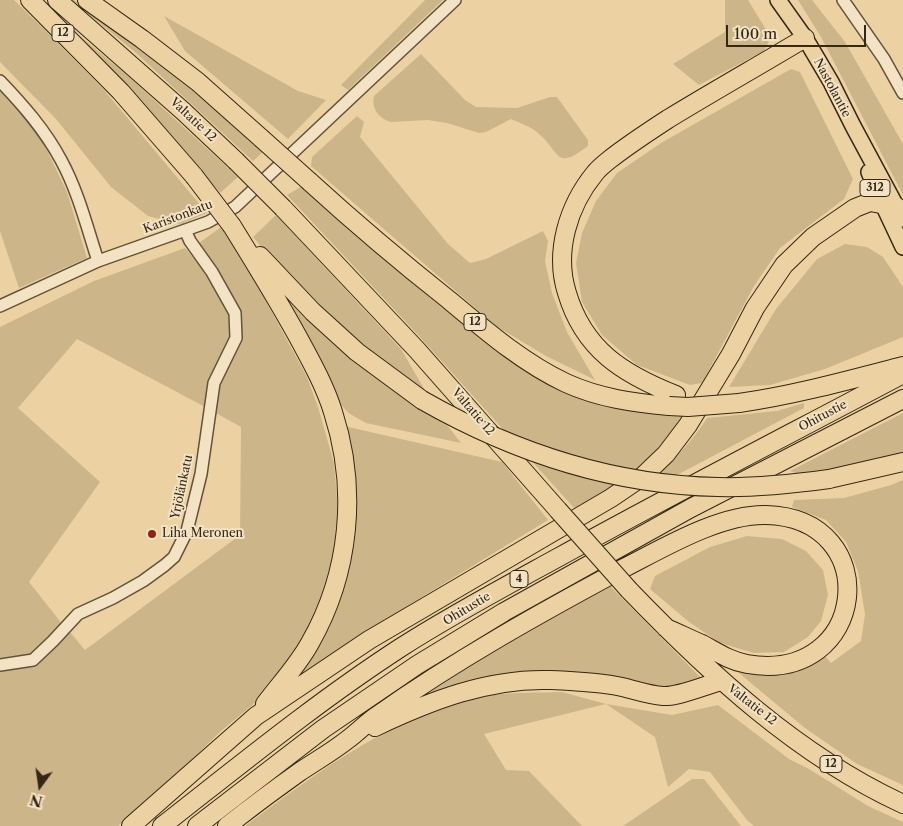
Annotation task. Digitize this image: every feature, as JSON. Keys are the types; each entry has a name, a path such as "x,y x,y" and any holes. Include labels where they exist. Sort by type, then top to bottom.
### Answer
{"highway":[{"name":"12","path":"30,0 121,92 194,176 232,226 313,312 357,352 422,400 460,422 535,453 604,473 646,481 718,487 787,484 829,479 903,462"},
{"name":"Valtatie 12","path":"57,0 183,111 284,208 418,350 630,590 722,682 764,716 834,766 903,804"},
{"name":"12","path":"87,0 198,82 380,244 518,354 566,383 613,399 672,400"},
{"path":"805,38 671,117 622,150 596,172 582,192 572,212 564,238 561,264 565,288 572,311 584,332 600,352 620,368 672,400 692,399 740,403 777,398 903,366"},
{"path":"131,826 256,716 369,640 611,498 642,477 666,454 688,425 731,354 756,308 784,265 813,237 856,208 870,202 894,209"},
{"path":"232,226 273,291 312,364 333,411 343,449 348,516 344,550 336,583 324,616 310,644 256,716"},
{"name":"Ohitustie","path":"162,826 304,715 400,648 492,594 671,495 903,374"},
{"name":"Ohitustie","path":"197,826 323,729 416,665 504,612 691,508 903,399"},
{"path":"227,826 298,773 348,740 375,716 418,688 564,600 658,551 726,520 754,515 776,516 807,525 822,534 835,548 844,563 848,592 844,613 835,633 822,647 807,656 786,664 768,666 745,663 721,655 666,628"},
{"path":"348,740 431,702 496,684 548,680 581,682 622,687 664,696 722,682"}],"main road":[{"name":"Nastolantie","path":"778,0 805,38 831,82 894,209 903,247"}],"street":[{"name":"Karistonkatu","path":"0,306 98,261 208,222 235,207 455,0"},
{"path":"843,0 884,59 903,93"},
{"path":"0,81 44,133 61,160 78,201 98,261"},
{"name":"Yrjölänkatu","path":"0,665 33,660 78,614 112,598 165,566 174,556 187,530 201,474 214,383 236,338 235,314 212,272 190,241 185,230"}],"shaded area":[{"path":"0,0 14,0 104,90 207,213 180,224 148,216 111,187 56,119 0,62"},
{"path":"71,0 74,0 163,61 264,151 253,161 135,52"},
{"path":"425,0 443,0 348,90 341,85"},
{"path":"725,0 748,0 770,36 769,41 764,51 699,85 673,64 725,32"},
{"path":"798,0 812,0 845,42 903,144 903,195 821,37"},
{"path":"50,11 128,76 238,177 220,193 132,93"},
{"path":"164,16 298,91 326,100 288,139 185,51"},
{"path":"421,54 465,100 476,107 517,108 550,97 557,97 588,140 588,146 570,157 559,157 536,132 526,125 511,119 486,132 479,133 447,123 428,120 387,121 375,109 374,96"},
{"path":"791,69 800,72 853,179 844,199 780,248 754,286 702,383 690,385 637,365 602,335 582,302 576,263 582,233 596,201 617,173 661,143"},
{"path":"0,91 42,140 67,192 87,258 19,288 0,231"},
{"path":"357,116 364,122 360,137 448,244 470,263 486,259 543,231 548,241 545,261 552,293 567,332 595,380 546,356 496,326 311,166 312,157"},
{"path":"304,185 530,369 685,413 661,444 632,472 590,463 509,436 287,195"},
{"path":"276,215 401,349 427,394 379,361 305,297 253,237"},
{"path":"221,227 248,268 307,377 318,407 334,463 338,510 333,560 316,616 299,650 262,697 221,731 174,777 118,826 0,826 0,670 35,665 69,631 85,650 240,535 241,427 214,412 217,383 240,339 218,271 199,243"},
{"path":"845,244 867,247 883,257 903,287 903,337 825,369 770,385 729,387 776,309 817,259"},
{"path":"185,248 207,274 231,315 231,337 207,408 77,339 18,408 100,482 29,582 63,625 32,656 0,662 0,327 94,281"},
{"path":"271,275 443,420 461,443 366,423 350,414 336,400"},
{"path":"804,403 804,408 675,476 659,474 691,440 707,418 777,411"},
{"path":"903,413 903,453 851,467 801,475 790,471"},
{"path":"344,426 502,462 548,520 339,650 281,694 336,603"},
{"path":"528,457 619,483 575,509"},
{"path":"903,480 903,785 857,764 805,728 728,664 791,669 808,666 824,655 831,663 861,641 865,614 858,571 846,542 826,520 792,507 794,500 844,498"},
{"path":"747,536 782,539 806,551 823,570 828,595 821,621 808,637 784,652 754,653 720,643 689,622 650,589 655,576 710,547"},
{"path":"608,584 702,679 664,691 567,676 392,713 492,650"},
{"path":"562,692 606,704 484,734 506,770 529,771 582,826 245,826 331,764 393,729 425,714 493,695"},
{"path":"606,704 672,715 718,705 789,759 809,769 868,806 903,822 903,826 754,826 747,820 710,772 689,769 668,787 655,737"},
{"path":"692,779 704,779 741,826 623,826"}],"place":[{"name":"Liha Meronen","path":"152,534"}]}
